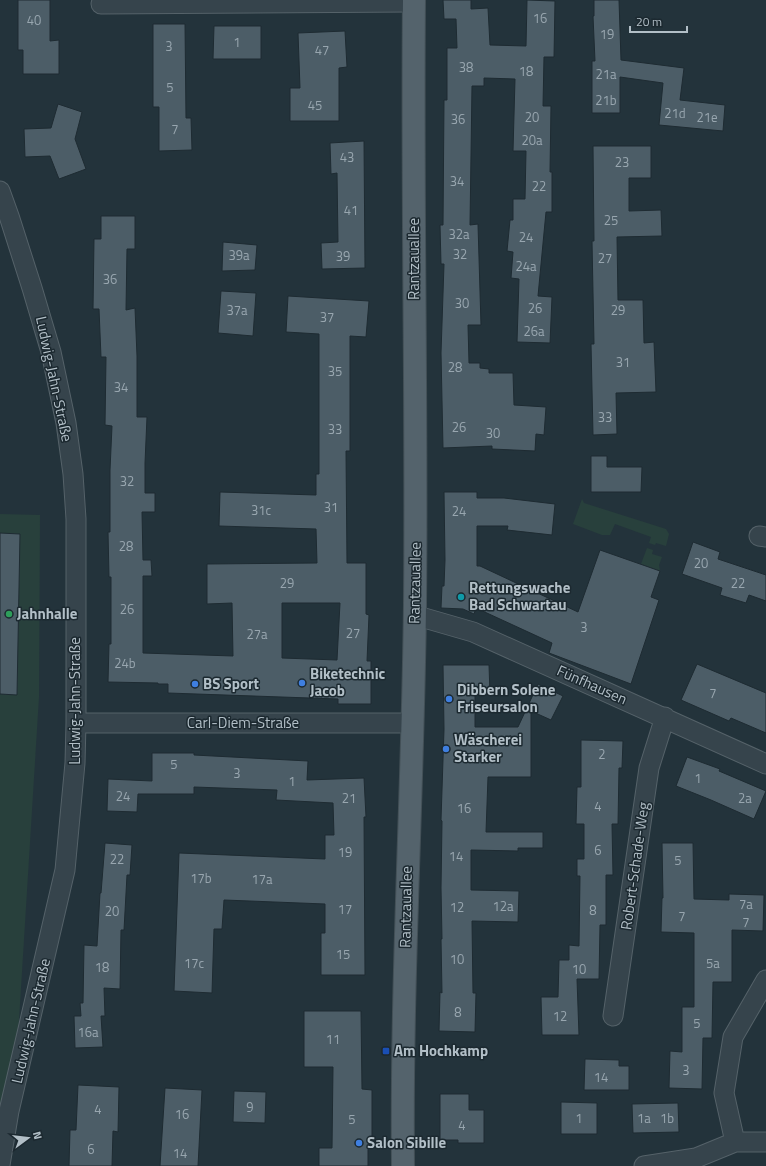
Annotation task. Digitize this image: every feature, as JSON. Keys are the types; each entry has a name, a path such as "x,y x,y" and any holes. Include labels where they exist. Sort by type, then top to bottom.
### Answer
{"main road":[{"name":"Rantzauallee","path":"404,1166 403,1051 414,615 416,469 414,1"}],"street":[{"path":"101,4 414,1"},
{"name":"Ludwig-Jahn-Straße","path":"0,191 26,268 51,352 66,423 73,474 76,519 75,763 65,870 9,1111 0,1166"},
{"name":"Fünfhausen","path":"414,615 473,632 665,717 766,764"},
{"name":"Robert-Schade-Weg","path":"613,1016 649,768 665,717"},
{"name":"Carl-Diem-Straße","path":"76,723 411,723"},
{"path":"735,1142 724,1093 734,1037 766,980"},
{"path":"644,1166 696,1158 735,1142 766,1142"}],"green space":[{"path":"582,499 584,503 666,529 669,534 666,546 656,543 655,545 649,543 651,537 615,524 610,535 602,535 573,524"},
{"path":"0,514 40,515 39,697 10,1166 0,1166"},
{"path":"647,548 653,550 652,554 662,557 659,565 660,571 641,564"}],"building":[{"path":"18,0 50,0 50,41 59,40 59,74 23,74 23,50 18,50"},
{"path":"443,0 471,0 471,9 488,8 490,45 526,46 527,0 555,1 554,57 544,57 543,106 551,106 550,172 552,172 552,212 546,212 538,296 552,297 550,343 517,342 519,279 511,278 513,252 507,251 510,220 513,220 513,199 525,199 526,151 513,151 515,79 484,78 484,86 472,86 470,225 478,224 481,325 468,325 469,363 480,363 480,368 489,369 489,373 513,373 514,405 546,407 544,435 536,434 535,451 492,449 492,446 443,448 441,353 444,264 441,264 440,225 443,225 444,100 447,100 447,48 457,48 456,19 444,19"},
{"path":"594,0 619,0 621,60 684,68 680,100 725,105 723,131 659,125 663,83 620,77 620,113 592,113 592,61 595,61 593,16"},
{"path":"153,24 185,24 186,118 191,118 192,150 159,151 159,107 153,107"},
{"path":"214,26 261,26 261,59 213,59"},
{"path":"345,31 347,67 339,68 339,121 290,121 290,88 300,88 298,33"},
{"path":"58,104 82,112 75,139 86,169 59,179 50,156 25,157 24,129 51,128"},
{"path":"364,141 365,268 322,269 321,243 338,242 337,173 331,174 330,143"},
{"path":"593,146 651,146 651,178 629,178 629,211 661,210 662,236 617,237 618,300 643,300 644,343 654,342 656,392 616,393 617,434 593,435 591,344 594,344 592,241 594,241"},
{"path":"101,216 135,216 135,249 127,249 126,310 135,308 137,417 147,417 145,493 155,493 155,512 142,512 143,560 151,560 152,576 143,576 143,653 233,656 232,603 207,604 207,564 317,563 316,529 219,526 220,492 316,495 316,474 319,474 319,334 286,332 288,296 369,301 366,337 350,336 350,451 346,451 347,563 366,563 366,614 369,615 367,661 371,661 371,704 338,704 338,699 168,693 168,684 108,682 109,644 111,644 111,577 109,577 108,532 110,532 112,426 105,425 106,357 101,357 99,309 93,309 94,239 101,239","holes":["282,603 340,603 337,660 282,658"]},
{"path":"223,242 257,245 255,270 222,271"},
{"path":"221,291 256,293 253,336 218,333"},
{"path":"591,456 607,456 607,467 642,467 641,492 591,492"},
{"path":"444,492 477,492 477,498 504,498 555,504 552,535 507,530 508,526 477,526 477,566 480,566 578,612 600,550 660,571 651,597 659,600 631,684 549,653 552,643 476,608 474,614 463,609 441,608 445,560"},
{"name":"Jahnhalle","path":"0,533 20,534 17,695 0,694"},
{"path":"693,542 720,552 718,559 766,575 766,601 749,595 746,603 720,595 722,588 682,574"},
{"path":"697,664 766,693 766,733 731,718 729,721 681,700"},
{"path":"443,665 489,665 490,694 475,694 475,727 518,727 538,684 563,696 551,720 531,711 531,777 488,777 486,832 543,832 543,848 518,848 518,851 471,850 471,890 519,891 518,922 472,921 473,993 476,993 475,1032 439,1031 440,992 442,993 441,820 444,729"},
{"path":"581,740 623,741 622,768 619,768 618,824 612,824 613,875 606,875 606,925 600,925 599,979 577,979 579,1035 542,1035 541,997 558,997 559,960 569,960 569,945 579,946 580,876 577,876 577,859 584,859 584,824 576,824 577,787 581,787"},
{"path":"152,753 194,753 194,755 308,761 307,780 364,778 366,817 364,817 365,975 321,975 321,933 325,933 325,904 224,900 222,929 214,929 212,993 174,991 179,853 325,859 325,835 334,835 333,803 276,800 277,790 194,787 194,794 138,794 137,812 107,811 108,779 152,781"},
{"path":"687,757 720,769 719,771 766,791 754,819 676,786"},
{"path":"105,843 132,845 130,875 127,875 124,930 121,930 120,989 104,988 105,1016 101,1016 103,1047 75,1048 74,1016 81,1016 80,1003 83,1003 84,945 97,946"},
{"path":"662,843 693,843 694,899 729,900 729,894 764,895 763,931 732,930 732,982 713,982 712,1038 703,1038 702,1089 669,1088 670,1051 682,1052 682,1007 694,1007 694,933 661,932 663,898"},
{"path":"304,1011 361,1011 362,1089 372,1090 372,1148 368,1148 368,1166 319,1166 319,1148 332,1148 333,1067 304,1067"},
{"path":"585,1059 619,1060 619,1066 629,1066 629,1090 584,1090"},
{"path":"78,1085 119,1087 118,1132 113,1131 112,1166 69,1166 70,1130 76,1130"},
{"path":"165,1088 202,1090 198,1166 160,1166"},
{"path":"234,1091 266,1092 265,1123 233,1122"},
{"path":"440,1094 469,1094 469,1110 484,1110 484,1143 458,1143 458,1140 440,1140"},
{"path":"561,1102 597,1103 597,1134 561,1134"},
{"path":"678,1103 679,1132 633,1133 632,1104"}],"place":[{"name":"Rettungswache Bad Schwartau","path":"461,597"},
{"name":"Jahnhalle","path":"9,614"},
{"name":"Biketechnic Jacob","path":"302,683"},
{"name":"BS Sport","path":"195,684"},
{"name":"Dibbern Solene Friseursalon","path":"449,699"},
{"name":"Wäscherei Starker","path":"446,749"},
{"name":"Am Hochkamp","path":"386,1051"},
{"name":"Salon Sibille","path":"359,1143"}]}
